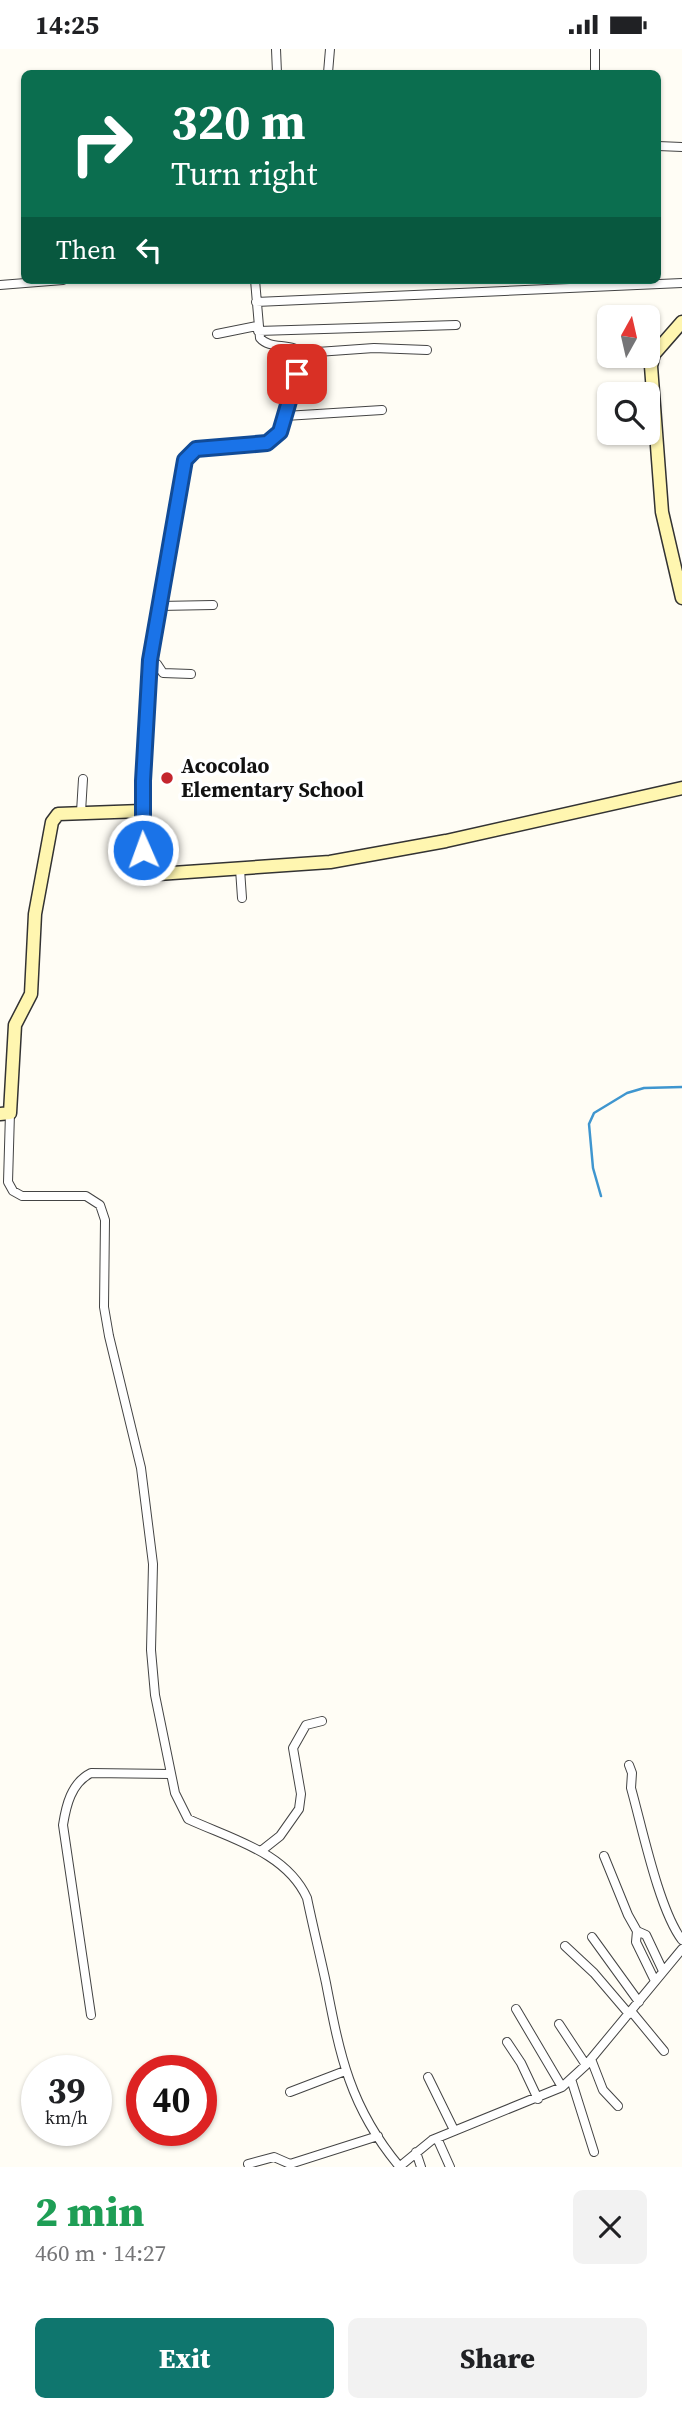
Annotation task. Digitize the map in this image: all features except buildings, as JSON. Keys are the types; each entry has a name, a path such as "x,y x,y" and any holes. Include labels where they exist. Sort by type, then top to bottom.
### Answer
{"street":[{"path":"276,49 277,70"},
{"path":"328,70 330,49"},
{"path":"595,49 595,70"},
{"path":"661,146 682,147"},
{"path":"0,285 21,283"},
{"path":"661,284 682,283"},
{"path":"255,284 258,329 260,338 267,344 288,346 303,353 374,348 427,350"},
{"path":"256,302 660,284"},
{"path":"682,322 654,354 651,366 662,512 682,598"},
{"path":"217,334 258,329 456,325"},
{"path":"303,353 280,432 271,441 202,448 189,454 184,464 150,660 142,811 143,850 149,871 158,874 314,864 380,854 682,788"},
{"path":"285,416 382,410"},
{"path":"159,606 213,605"},
{"path":"150,660 157,664 163,673 191,674"},
{"path":"81,812 83,779"},
{"path":"142,811 61,813 52,822 35,914 31,994 15,1025 5,1114 8,1182 13,1191 22,1196 86,1196 100,1205 105,1220 104,1307 145,1495 153,1564 151,1650 155,1695 175,1793 188,1819 236,1837 261,1851 300,1884 307,1898 345,2071 362,2113 399,2167 437,2138 562,2087 589,2062 682,1949"},
{"path":"240,869 242,898"},
{"path":"261,1851 279,1836 299,1809 301,1794 293,1748 306,1725 322,1721"},
{"path":"629,1765 632,1773 631,1788 659,1882 672,1924 682,1940"},
{"path":"91,2015 63,1825 66,1808 71,1793 84,1776 90,1773 170,1774"},
{"path":"604,1856 637,1931 636,1942 656,1981"},
{"path":"637,1931 646,1935 663,1971"},
{"path":"592,1937 639,2002"},
{"path":"565,1946 594,1973 664,2051"},
{"path":"516,2009 562,2087"},
{"path":"559,2024 589,2062 603,2090 618,2106"},
{"path":"507,2042 521,2063 538,2099"},
{"path":"289,2092 345,2071"},
{"path":"428,2077 454,2130"},
{"path":"571,2079 594,2152"},
{"path":"248,2164 274,2157 290,2164 378,2136"},
{"path":"437,2138 450,2167"},
{"path":"416,2152 421,2167"}],"waterway":[{"path":"601,1196 593,1168 589,1124 594,1113 627,1093 644,1088 682,1087"}],"place":[{"name":"Acocolao Elementary School","path":"167,778"}],"route":[{"path":"143,850 143,781 150,660 185,460 196,449 267,443 275,439 280,432 297,374"}]}
